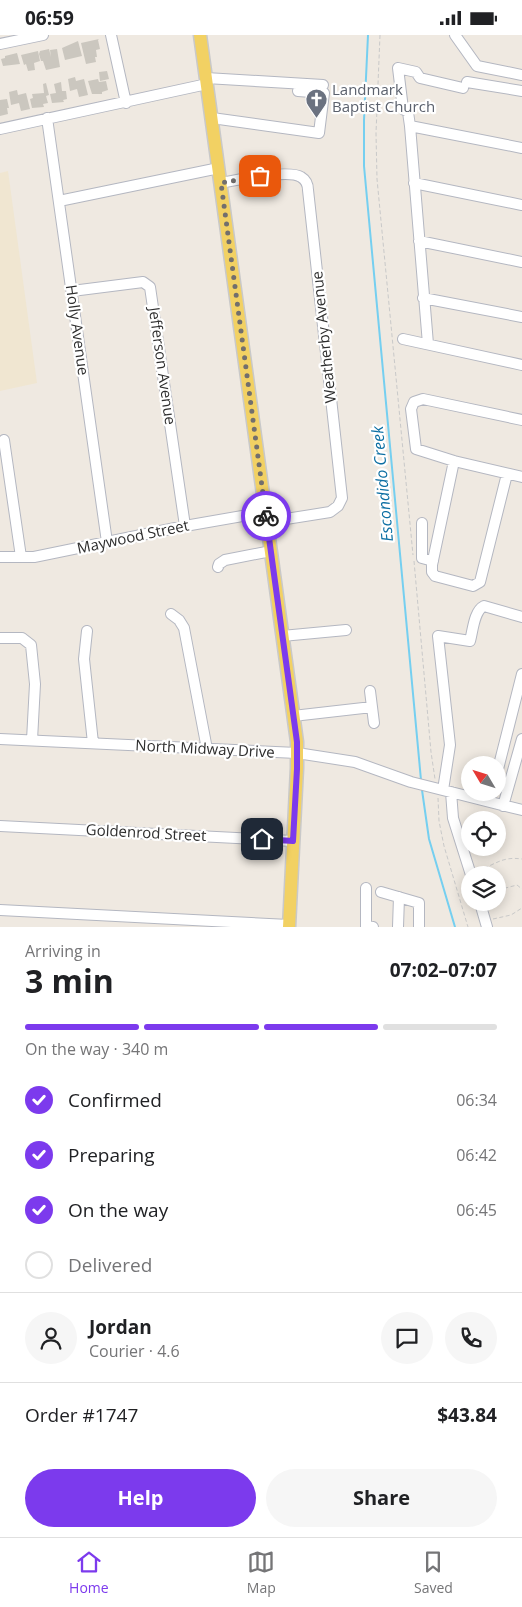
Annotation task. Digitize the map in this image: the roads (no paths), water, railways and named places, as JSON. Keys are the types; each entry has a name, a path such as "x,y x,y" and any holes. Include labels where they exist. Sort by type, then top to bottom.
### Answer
{"main road":[{"path":"200,35 297,753 289,926"}],"street":[{"path":"0,44 43,35"},
{"path":"111,35 126,103"},
{"path":"455,35 477,66 522,75"},
{"path":"428,344 410,126 408,112 403,109 398,68 416,72 420,78 522,91"},
{"path":"0,129 126,103 206,81 323,85"},
{"path":"212,118 319,133 324,93 298,91"},
{"name":"Holly Avenue","path":"47,118 107,542"},
{"path":"410,126 522,148"},
{"path":"59,201 219,168"},
{"name":"Weatherby Avenue","path":"221,183 260,176 294,174 301,177 307,184 308,190 342,498 338,506 330,512 266,517"},
{"path":"414,183 522,205"},
{"path":"419,241 522,262"},
{"name":"Jefferson Avenue","path":"72,291 142,281 150,287 185,526"},
{"path":"424,298 522,317"},
{"path":"403,339 522,365"},
{"path":"522,420 423,399 414,402 411,409 416,449 454,461 522,477"},
{"path":"4,440 21,557"},
{"path":"454,461 433,561 432,572 435,577 473,586 480,582 507,474"},
{"name":"Maywood Street","path":"0,557 34,557 185,526 266,517"},
{"path":"422,523 422,557 433,561"},
{"path":"218,567 225,560 271,551"},
{"path":"469,866 454,818 441,790 446,773 450,745 438,636 470,641 477,614 480,608 484,606 522,617"},
{"path":"171,614 179,620 184,629 207,749"},
{"path":"87,631 84,659 93,743"},
{"path":"282,636 346,631"},
{"path":"0,638 22,638 31,645 35,683 32,741"},
{"path":"501,756 522,674"},
{"path":"370,691 374,723"},
{"path":"293,716 372,707"},
{"name":"North Midway Drive","path":"0,739 297,753 355,761 411,782 461,793"},
{"path":"503,806 522,739"},
{"name":"North Midway Drive","path":"495,801 503,806 522,810"},
{"name":"Goldenrod Street","path":"0,826 293,841"},
{"path":"366,888 366,926 373,927"},
{"path":"381,892 419,903 419,927"},
{"path":"398,927 399,897"},
{"path":"0,910 289,926"},
{"path":"482,911 486,924"}],"waterway":[{"name":"Escondido Creek","path":"368,35 364,166 421,780"},
{"name":"Escondido Creek","path":"422,790 429,839 455,927"}],"place":[{"name":"Landmark Baptist Church","path":"316,118"}]}
